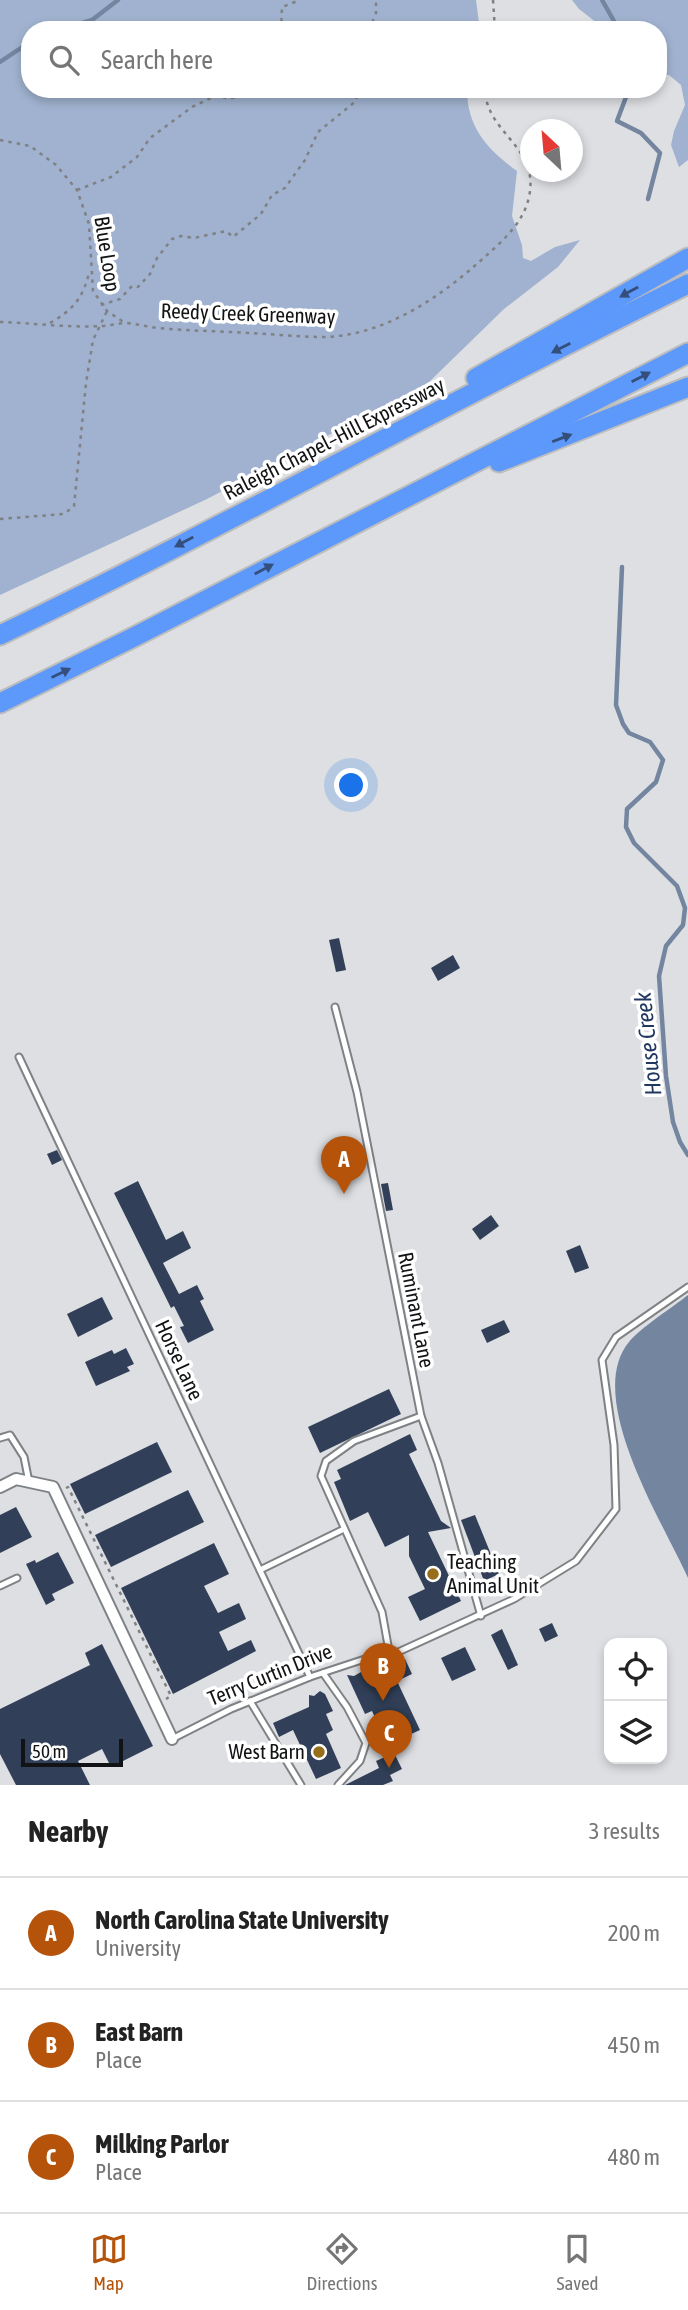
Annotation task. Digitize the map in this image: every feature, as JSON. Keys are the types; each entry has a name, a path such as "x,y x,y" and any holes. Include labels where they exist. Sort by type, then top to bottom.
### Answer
{"highway":[{"path":"331,465 472,380 688,258"},
{"name":"Raleigh Chapel–Hill Expressway","path":"0,635 97,588 331,465 688,284"},
{"path":"0,703 688,353"},
{"path":"406,497 688,387"},
{"path":"0,627 97,588"}],"street":[{"path":"0,1487 16,1479 53,1486 56,1492"},
{"name":"Terry Curtin Drive","path":"56,1492 172,1739"}],"lane":[{"name":"Ruminant Lane","path":"335,1007 357,1092 421,1416 438,1463 481,1616"},
{"name":"Horse Lane","path":"19,1057 310,1677"},
{"name":"Terry Curtin Drive","path":"172,1739 250,1701 310,1677 388,1651 396,1653 481,1616 576,1561 616,1509 614,1445 602,1360 616,1337 688,1287"},
{"path":"388,1651 382,1612 321,1476 326,1461 354,1441 421,1416"},
{"path":"0,1438 10,1435 24,1457 29,1482"},
{"path":"260,1570 344,1529"},
{"path":"0,1586 17,1578"},
{"path":"323,1672 347,1707 366,1743 360,1760 338,1785"},
{"path":"250,1701 302,1785"}],"path":[{"path":"281,21 282,6 300,0"},
{"path":"373,21 376,0"},
{"path":"493,0 494,21"},
{"path":"78,190 111,177 137,157 150,138 192,107 211,98"},
{"path":"101,305 120,299 132,286 138,287 150,274 157,258 172,239 181,236 194,238 226,231 233,237 261,214 272,195 285,188 318,132 356,98"},
{"name":"Reedy Creek Greenway","path":"0,322 100,326 125,323 158,328 325,337 383,324 432,300 456,282 516,226 523,216 529,197 528,166 519,149 490,115 485,98"},
{"name":"Blue Loop","path":"0,139 30,146 56,165 78,190 89,224 93,291 107,312 125,323"},
{"path":"50,324 75,306 84,291 90,270"},
{"path":"0,519 64,514 74,506 93,340 107,312"},
{"path":"56,1492 68,1487 171,1696 156,1704"}],"shaded area":[{"path":"0,0 476,0 479,21 21,21 21,98 468,98 475,127 481,137 497,155 517,171 512,216 522,245 523,258 531,261 555,247 580,240 558,267 504,309 428,383 207,499 0,595"},
{"path":"572,0 688,0 688,160 679,167 671,145 685,105 681,85 667,75 667,21 594,21"},
{"path":"688,1295 688,1578 632,1460 621,1427 615,1394 617,1366 629,1342"}],"building":[{"path":"339,938 346,970 336,972 329,940"},
{"path":"453,955 460,968 438,981 431,968"},
{"path":"57,1150 62,1160 52,1165 47,1154"},
{"path":"138,1181 166,1240 183,1231 191,1248 163,1263 179,1294 197,1285 204,1299 200,1301 214,1330 188,1343 180,1327 184,1326 174,1306 171,1308 114,1193"},
{"path":"388,1183 393,1210 386,1211 381,1184"},
{"path":"491,1215 499,1226 480,1240 472,1229"},
{"path":"580,1245 589,1268 575,1273 566,1251"},
{"path":"102,1297 113,1319 78,1337 67,1314"},
{"path":"504,1320 510,1332 487,1343 481,1330"},
{"path":"126,1348 134,1364 127,1367 130,1371 96,1386 85,1362 112,1350 114,1354"},
{"path":"389,1389 401,1414 320,1453 308,1427"},
{"path":"410,1434 417,1450 409,1454 441,1521 451,1528 428,1532 461,1601 420,1621 408,1597 425,1589 409,1556 409,1535 385,1547 368,1512 350,1521 334,1482 341,1479 337,1470"},
{"path":"157,1442 172,1472 85,1514 70,1484"},
{"path":"188,1490 204,1522 111,1567 95,1535"},
{"path":"16,1507 32,1537 0,1553 0,1515"},
{"path":"475,1515 499,1574 484,1581 461,1520"},
{"path":"214,1543 229,1574 204,1586 218,1613 239,1603 246,1619 219,1632 228,1651 251,1640 256,1651 173,1694 121,1588"},
{"path":"58,1552 74,1583 52,1594 55,1600 46,1605 26,1564 35,1560 36,1563"},
{"path":"552,1623 558,1636 545,1642 539,1629"},
{"path":"502,1629 518,1665 508,1670 491,1635"},
{"path":"102,1644 153,1746 111,1767 102,1749 78,1761 90,1785 16,1785 0,1754 0,1709 90,1665 85,1653"},
{"path":"465,1647 476,1670 452,1681 441,1658"},
{"path":"405,1659 412,1674 397,1681 420,1730 387,1745 372,1711 365,1714 347,1675 354,1676 361,1672 369,1676"},
{"name":"West Barn","path":"320,1691 325,1694 333,1711 326,1714 333,1730 326,1734 341,1768 316,1779 293,1730 279,1737 273,1723 309,1707 309,1695 314,1696"},
{"path":"394,1753 402,1769 390,1775 393,1781 383,1785 345,1785 379,1768 376,1761"}],"waterway":[{"path":"89,21 118,0"},
{"name":"House Creek","path":"602,0 614,21"},
{"path":"0,62 21,48"},
{"name":"House Creek","path":"626,98 617,121 641,133 660,153 648,199"},
{"name":"House Creek","path":"622,567 616,705 629,733 650,742 663,760 656,782 627,809 626,827 634,843 677,886 685,908 683,925 666,946 659,976 666,1076 673,1122 688,1155"}],"place":[{"name":"North Carolina State University","path":"344,1194"},
{"name":"Teaching Animal Unit","path":"433,1574"},
{"name":"East Barn","path":"383,1701"},
{"name":"West Barn","path":"319,1752"},
{"name":"Milking Parlor","path":"389,1768"}]}
